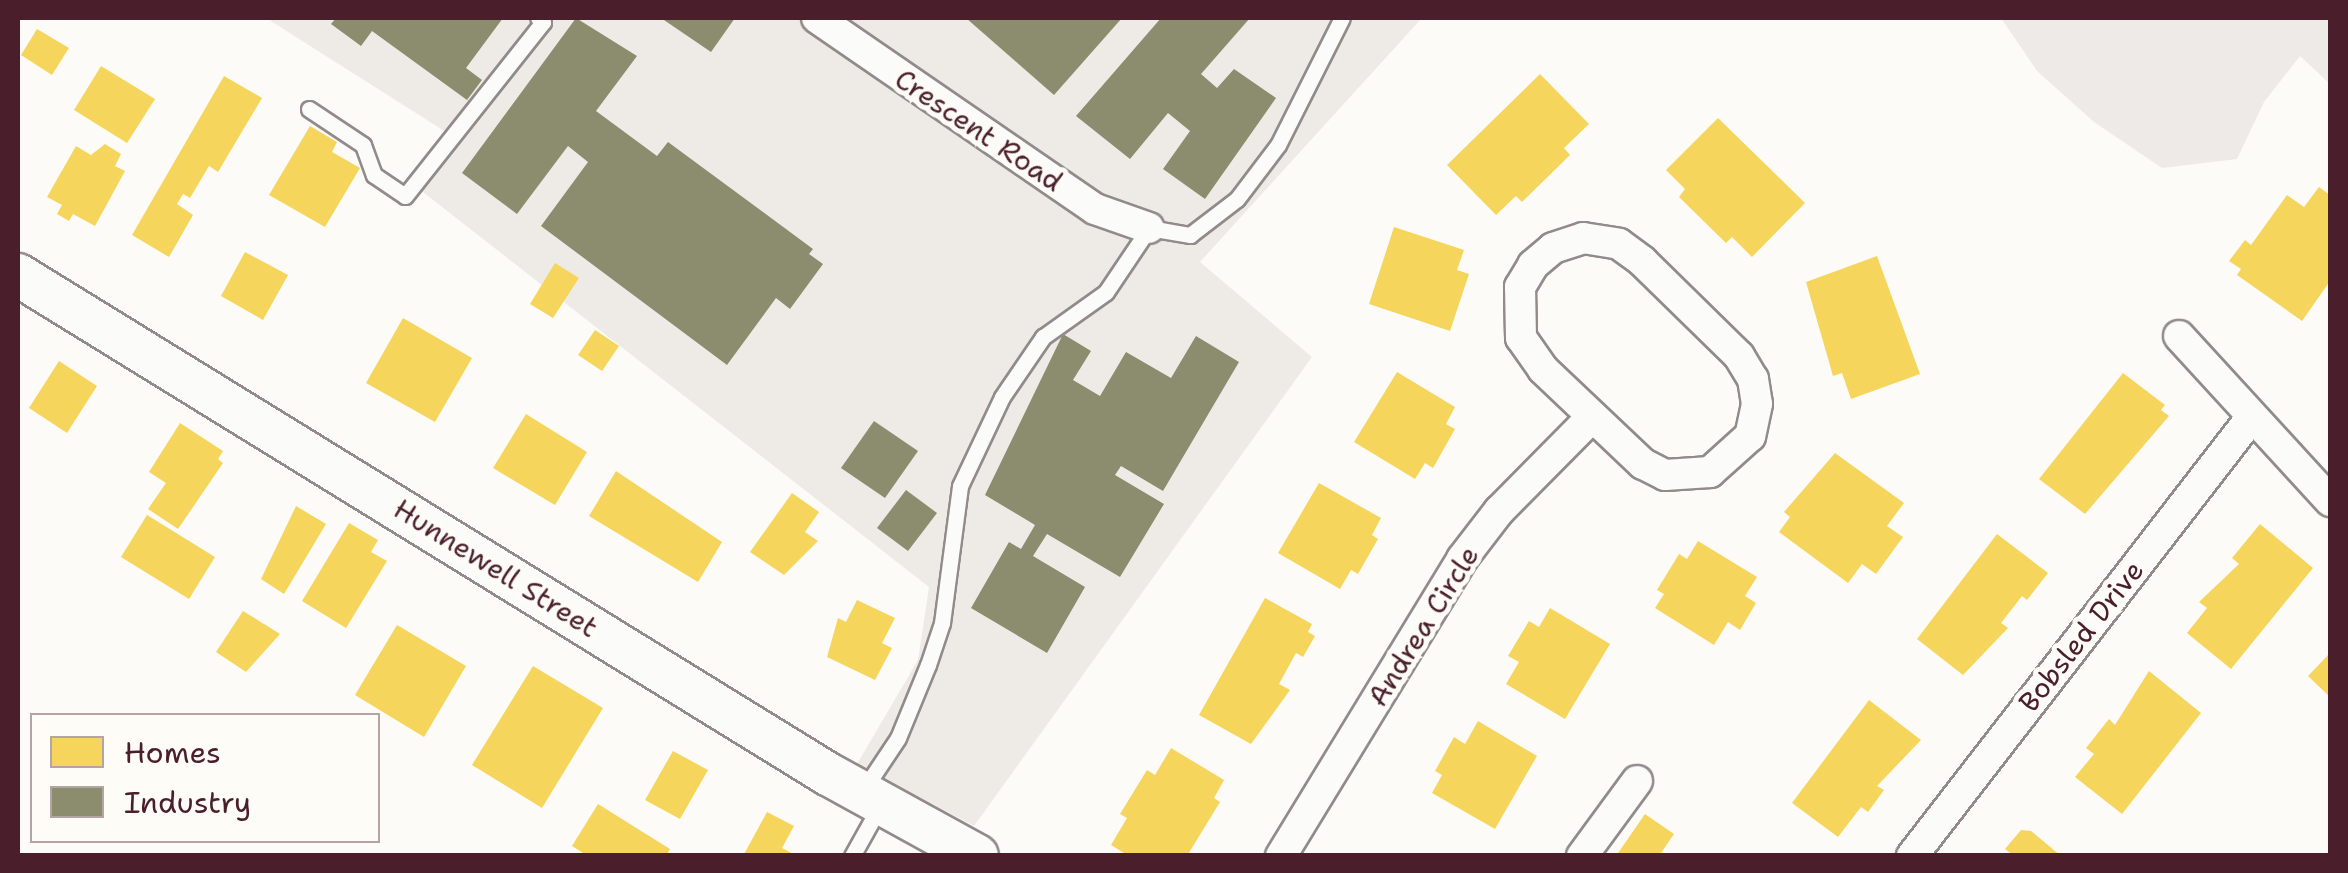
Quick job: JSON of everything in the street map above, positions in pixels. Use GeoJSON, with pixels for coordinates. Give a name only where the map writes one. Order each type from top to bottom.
{"type":"FeatureCollection","features":[{"type":"Feature","properties":{"kind":"main road","name":"Hunnewell Street"},"geometry":{"type":"LineString","coordinates":[[18,276],[872,798],[977,856]]}},
{"type":"Feature","properties":{"kind":"street","name":"Crescent Road"},"geometry":{"type":"LineString","coordinates":[[816,18],[1095,209],[1149,228]]}},
{"type":"Feature","properties":{"kind":"street"},"geometry":{"type":"LineString","coordinates":[[1584,238],[1619,244],[1642,260],[1740,356],[1757,404],[1750,436],[1736,455],[1688,476],[1643,464],[1592,417],[1531,356],[1516,314],[1532,266],[1552,248],[1584,238]]}},
{"type":"Feature","properties":{"kind":"street"},"geometry":{"type":"LineString","coordinates":[[2179,336],[2330,502]]}},
{"type":"Feature","properties":{"kind":"street","name":"Andrea Circle"},"geometry":{"type":"LineString","coordinates":[[1281,856],[1462,560],[1498,511],[1592,417]]}},
{"type":"Feature","properties":{"kind":"street","name":"Bobsled Drive"},"geometry":{"type":"LineString","coordinates":[[1912,856],[2251,418]]}},
{"type":"Feature","properties":{"kind":"street"},"geometry":{"type":"LineString","coordinates":[[1582,856],[1637,782]]}},
{"type":"Feature","properties":{"kind":"lane"},"geometry":{"type":"LineString","coordinates":[[309,109],[362,145],[374,174],[406,196],[544,22],[538,18]]}},
{"type":"Feature","properties":{"kind":"lane"},"geometry":{"type":"LineString","coordinates":[[852,856],[942,624],[960,486],[1002,397],[1043,338],[1106,292],[1149,228],[1190,234],[1237,199],[1278,145],[1342,18]]}},
{"type":"Feature","properties":{"kind":"shaded area"},"geometry":{"type":"Polygon","coordinates":[[[266,18],[1422,18],[1200,262],[1312,357],[974,826],[857,764],[918,660],[929,587],[419,189],[457,139],[266,18]]]}},
{"type":"Feature","properties":{"kind":"shaded area"},"geometry":{"type":"Polygon","coordinates":[[[2001,18],[2330,18],[2330,84],[2300,56],[2264,102],[2237,159],[2162,168],[2094,122],[2037,71],[2001,18]]]}},
{"type":"Feature","properties":{"kind":"building: Homes"},"geometry":{"type":"Polygon","coordinates":[[[37,29],[69,48],[52,75],[21,55],[37,29]]]}},
{"type":"Feature","properties":{"kind":"building: Homes"},"geometry":{"type":"Polygon","coordinates":[[[101,66],[155,99],[127,143],[74,110],[101,66]]]}},
{"type":"Feature","properties":{"kind":"building: Homes"},"geometry":{"type":"Polygon","coordinates":[[[1540,74],[1589,124],[1564,148],[1570,155],[1522,202],[1516,196],[1496,215],[1447,165],[1540,74]]]}},
{"type":"Feature","properties":{"kind":"building: Homes"},"geometry":{"type":"Polygon","coordinates":[[[224,76],[262,98],[218,172],[209,166],[190,198],[183,194],[177,204],[193,215],[169,257],[132,235],[224,76]]]}},
{"type":"Feature","properties":{"kind":"building: Homes"},"geometry":{"type":"Polygon","coordinates":[[[1718,118],[1805,203],[1752,257],[1732,237],[1726,243],[1679,197],[1685,189],[1666,170],[1718,118]]]}},
{"type":"Feature","properties":{"kind":"building: Homes"},"geometry":{"type":"Polygon","coordinates":[[[310,126],[337,142],[332,152],[360,168],[325,227],[269,195],[310,126]]]}},
{"type":"Feature","properties":{"kind":"building: Homes"},"geometry":{"type":"Polygon","coordinates":[[[105,144],[121,154],[115,166],[125,171],[95,226],[73,214],[69,221],[57,214],[62,205],[47,197],[76,146],[91,155],[105,144]]]}},
{"type":"Feature","properties":{"kind":"building: Homes"},"geometry":{"type":"Polygon","coordinates":[[[2319,187],[2330,195],[2330,281],[2302,321],[2237,275],[2241,269],[2229,261],[2245,240],[2251,245],[2287,195],[2304,207],[2319,187]]]}},
{"type":"Feature","properties":{"kind":"building: Homes"},"geometry":{"type":"Polygon","coordinates":[[[1394,227],[1464,250],[1457,270],[1469,274],[1450,331],[1369,304],[1394,227]]]}},
{"type":"Feature","properties":{"kind":"building: Homes"},"geometry":{"type":"Polygon","coordinates":[[[245,252],[288,275],[263,320],[221,296],[245,252]]]}},
{"type":"Feature","properties":{"kind":"building: Homes"},"geometry":{"type":"Polygon","coordinates":[[[1877,256],[1920,374],[1851,399],[1842,373],[1833,376],[1806,282],[1877,256]]]}},
{"type":"Feature","properties":{"kind":"building: Homes"},"geometry":{"type":"Polygon","coordinates":[[[555,263],[579,278],[553,318],[530,304],[555,263]]]}},
{"type":"Feature","properties":{"kind":"building: Homes"},"geometry":{"type":"Polygon","coordinates":[[[403,318],[472,358],[435,422],[366,383],[403,318]]]}},
{"type":"Feature","properties":{"kind":"building: Homes"},"geometry":{"type":"Polygon","coordinates":[[[595,330],[619,346],[602,371],[578,355],[595,330]]]}},
{"type":"Feature","properties":{"kind":"building: Homes"},"geometry":{"type":"Polygon","coordinates":[[[59,361],[97,386],[67,433],[29,408],[59,361]]]}},
{"type":"Feature","properties":{"kind":"building: Homes"},"geometry":{"type":"Polygon","coordinates":[[[1397,372],[1455,407],[1446,424],[1455,429],[1433,468],[1425,463],[1415,479],[1354,442],[1397,372]]]}},
{"type":"Feature","properties":{"kind":"building: Homes"},"geometry":{"type":"Polygon","coordinates":[[[2123,373],[2165,405],[2161,410],[2169,416],[2085,514],[2039,479],[2123,373]]]}},
{"type":"Feature","properties":{"kind":"building: Homes"},"geometry":{"type":"Polygon","coordinates":[[[526,414],[587,452],[555,505],[493,468],[526,414]]]}},
{"type":"Feature","properties":{"kind":"building: Homes"},"geometry":{"type":"Polygon","coordinates":[[[180,423],[223,451],[218,459],[223,463],[178,529],[148,509],[166,483],[149,472],[180,423]]]}},
{"type":"Feature","properties":{"kind":"building: Homes"},"geometry":{"type":"Polygon","coordinates":[[[1835,453],[1904,503],[1887,526],[1903,537],[1876,574],[1862,564],[1848,583],[1779,532],[1790,517],[1784,512],[1835,453]]]}},
{"type":"Feature","properties":{"kind":"building: Homes"},"geometry":{"type":"Polygon","coordinates":[[[616,471],[722,542],[698,582],[589,516],[616,471]]]}},
{"type":"Feature","properties":{"kind":"building: Homes"},"geometry":{"type":"Polygon","coordinates":[[[1319,483],[1381,518],[1372,535],[1378,539],[1358,574],[1351,570],[1340,589],[1278,553],[1319,483]]]}},
{"type":"Feature","properties":{"kind":"building: Homes"},"geometry":{"type":"Polygon","coordinates":[[[792,493],[819,512],[805,532],[818,541],[784,575],[750,552],[792,493]]]}},
{"type":"Feature","properties":{"kind":"building: Homes"},"geometry":{"type":"Polygon","coordinates":[[[296,506],[326,524],[284,594],[261,579],[296,506]]]}},
{"type":"Feature","properties":{"kind":"building: Homes"},"geometry":{"type":"Polygon","coordinates":[[[147,515],[215,557],[189,599],[121,557],[147,515]]]}},
{"type":"Feature","properties":{"kind":"building: Homes"},"geometry":{"type":"Polygon","coordinates":[[[349,523],[378,540],[371,552],[387,561],[346,628],[302,601],[349,523]]]}},
{"type":"Feature","properties":{"kind":"building: Homes"},"geometry":{"type":"Polygon","coordinates":[[[2260,524],[2313,568],[2231,669],[2187,633],[2207,608],[2199,602],[2239,564],[2232,558],[2260,524]]]}},
{"type":"Feature","properties":{"kind":"building: Homes"},"geometry":{"type":"Polygon","coordinates":[[[1997,534],[2048,573],[2027,600],[2022,596],[2001,623],[2008,628],[1963,675],[1917,639],[1997,534]]]}},
{"type":"Feature","properties":{"kind":"building: Homes"},"geometry":{"type":"Polygon","coordinates":[[[1698,541],[1757,577],[1745,596],[1756,603],[1740,630],[1728,622],[1714,645],[1655,608],[1664,594],[1657,590],[1679,554],[1687,559],[1698,541]]]}},
{"type":"Feature","properties":{"kind":"building: Homes"},"geometry":{"type":"Polygon","coordinates":[[[1265,598],[1312,624],[1308,632],[1315,636],[1303,657],[1296,653],[1279,684],[1290,690],[1251,744],[1199,715],[1265,598]]]}},
{"type":"Feature","properties":{"kind":"building: Homes"},"geometry":{"type":"Polygon","coordinates":[[[857,600],[895,618],[882,643],[892,648],[875,680],[827,657],[838,618],[846,622],[857,600]]]}},
{"type":"Feature","properties":{"kind":"building: Homes"},"geometry":{"type":"Polygon","coordinates":[[[1550,608],[1610,644],[1565,719],[1506,684],[1519,662],[1508,656],[1529,621],[1539,627],[1550,608]]]}},
{"type":"Feature","properties":{"kind":"building: Homes"},"geometry":{"type":"Polygon","coordinates":[[[243,611],[280,634],[246,672],[216,652],[243,611]]]}},
{"type":"Feature","properties":{"kind":"building: Homes"},"geometry":{"type":"Polygon","coordinates":[[[397,625],[466,666],[424,737],[355,695],[397,625]]]}},
{"type":"Feature","properties":{"kind":"building: Homes"},"geometry":{"type":"Polygon","coordinates":[[[2330,653],[2330,694],[2329,696],[2308,676],[2330,653]]]}},
{"type":"Feature","properties":{"kind":"building: Homes"},"geometry":{"type":"Polygon","coordinates":[[[533,666],[603,708],[542,808],[472,765],[533,666]]]}},
{"type":"Feature","properties":{"kind":"building: Homes"},"geometry":{"type":"Polygon","coordinates":[[[2149,671],[2201,713],[2122,814],[2075,777],[2094,754],[2086,748],[2109,719],[2115,725],[2149,671]]]}},
{"type":"Feature","properties":{"kind":"building: Homes"},"geometry":{"type":"Polygon","coordinates":[[[1869,700],[1921,740],[1877,786],[1884,790],[1868,812],[1861,807],[1838,837],[1792,803],[1869,700]]]}},
{"type":"Feature","properties":{"kind":"building: Homes"},"geometry":{"type":"Polygon","coordinates":[[[1478,721],[1537,756],[1495,829],[1432,793],[1442,775],[1435,771],[1454,737],[1465,744],[1478,721]]]}},
{"type":"Feature","properties":{"kind":"building: Homes"},"geometry":{"type":"Polygon","coordinates":[[[1171,748],[1224,780],[1214,798],[1220,802],[1187,856],[1129,856],[1111,845],[1127,818],[1120,814],[1147,770],[1155,775],[1171,748]]]}},
{"type":"Feature","properties":{"kind":"building: Homes"},"geometry":{"type":"Polygon","coordinates":[[[673,751],[708,770],[680,819],[645,800],[673,751]]]}},
{"type":"Feature","properties":{"kind":"building: Homes"},"geometry":{"type":"Polygon","coordinates":[[[598,804],[670,849],[666,856],[588,856],[572,846],[598,804]]]}},
{"type":"Feature","properties":{"kind":"building: Homes"},"geometry":{"type":"Polygon","coordinates":[[[767,812],[794,826],[782,848],[797,856],[743,856],[767,812]]]}},
{"type":"Feature","properties":{"kind":"building: Homes"},"geometry":{"type":"Polygon","coordinates":[[[1645,814],[1674,834],[1659,856],[1616,856],[1645,814]]]}},
{"type":"Feature","properties":{"kind":"building: Homes"},"geometry":{"type":"Polygon","coordinates":[[[2021,830],[2031,831],[2061,856],[2014,856],[2005,849],[2021,830]]]}},
{"type":"Feature","properties":{"kind":"building: Industry"},"geometry":{"type":"Polygon","coordinates":[[[336,18],[503,18],[466,68],[482,80],[467,100],[372,31],[361,46],[331,24],[336,18]]]}},
{"type":"Feature","properties":{"kind":"building: Industry"},"geometry":{"type":"Polygon","coordinates":[[[576,18],[637,56],[596,111],[657,156],[668,142],[813,249],[809,254],[823,264],[790,309],[776,298],[727,365],[541,226],[588,162],[568,146],[517,214],[462,173],[576,18]]]}},
{"type":"Feature","properties":{"kind":"building: Industry"},"geometry":{"type":"Polygon","coordinates":[[[661,18],[735,18],[711,52],[661,18]]]}},
{"type":"Feature","properties":{"kind":"building: Industry"},"geometry":{"type":"Polygon","coordinates":[[[966,18],[1122,18],[1054,95],[966,18]]]}},
{"type":"Feature","properties":{"kind":"building: Industry"},"geometry":{"type":"Polygon","coordinates":[[[1161,18],[1250,18],[1201,74],[1217,88],[1234,69],[1276,98],[1205,199],[1163,169],[1190,131],[1168,113],[1130,159],[1076,116],[1161,18]]]}},
{"type":"Feature","properties":{"kind":"building: Industry"},"geometry":{"type":"Polygon","coordinates":[[[1063,334],[1091,351],[1073,380],[1100,396],[1126,352],[1171,378],[1196,336],[1239,362],[1163,491],[1121,466],[1115,475],[1164,504],[1120,577],[1047,534],[1033,556],[1085,587],[1047,653],[971,608],[1009,542],[1021,549],[1035,525],[985,495],[1063,334]]]}},
{"type":"Feature","properties":{"kind":"building: Industry"},"geometry":{"type":"Polygon","coordinates":[[[874,421],[918,451],[885,498],[841,468],[874,421]]]}},
{"type":"Feature","properties":{"kind":"building: Industry"},"geometry":{"type":"Polygon","coordinates":[[[906,490],[937,513],[908,551],[877,528],[906,490]]]}}]}
